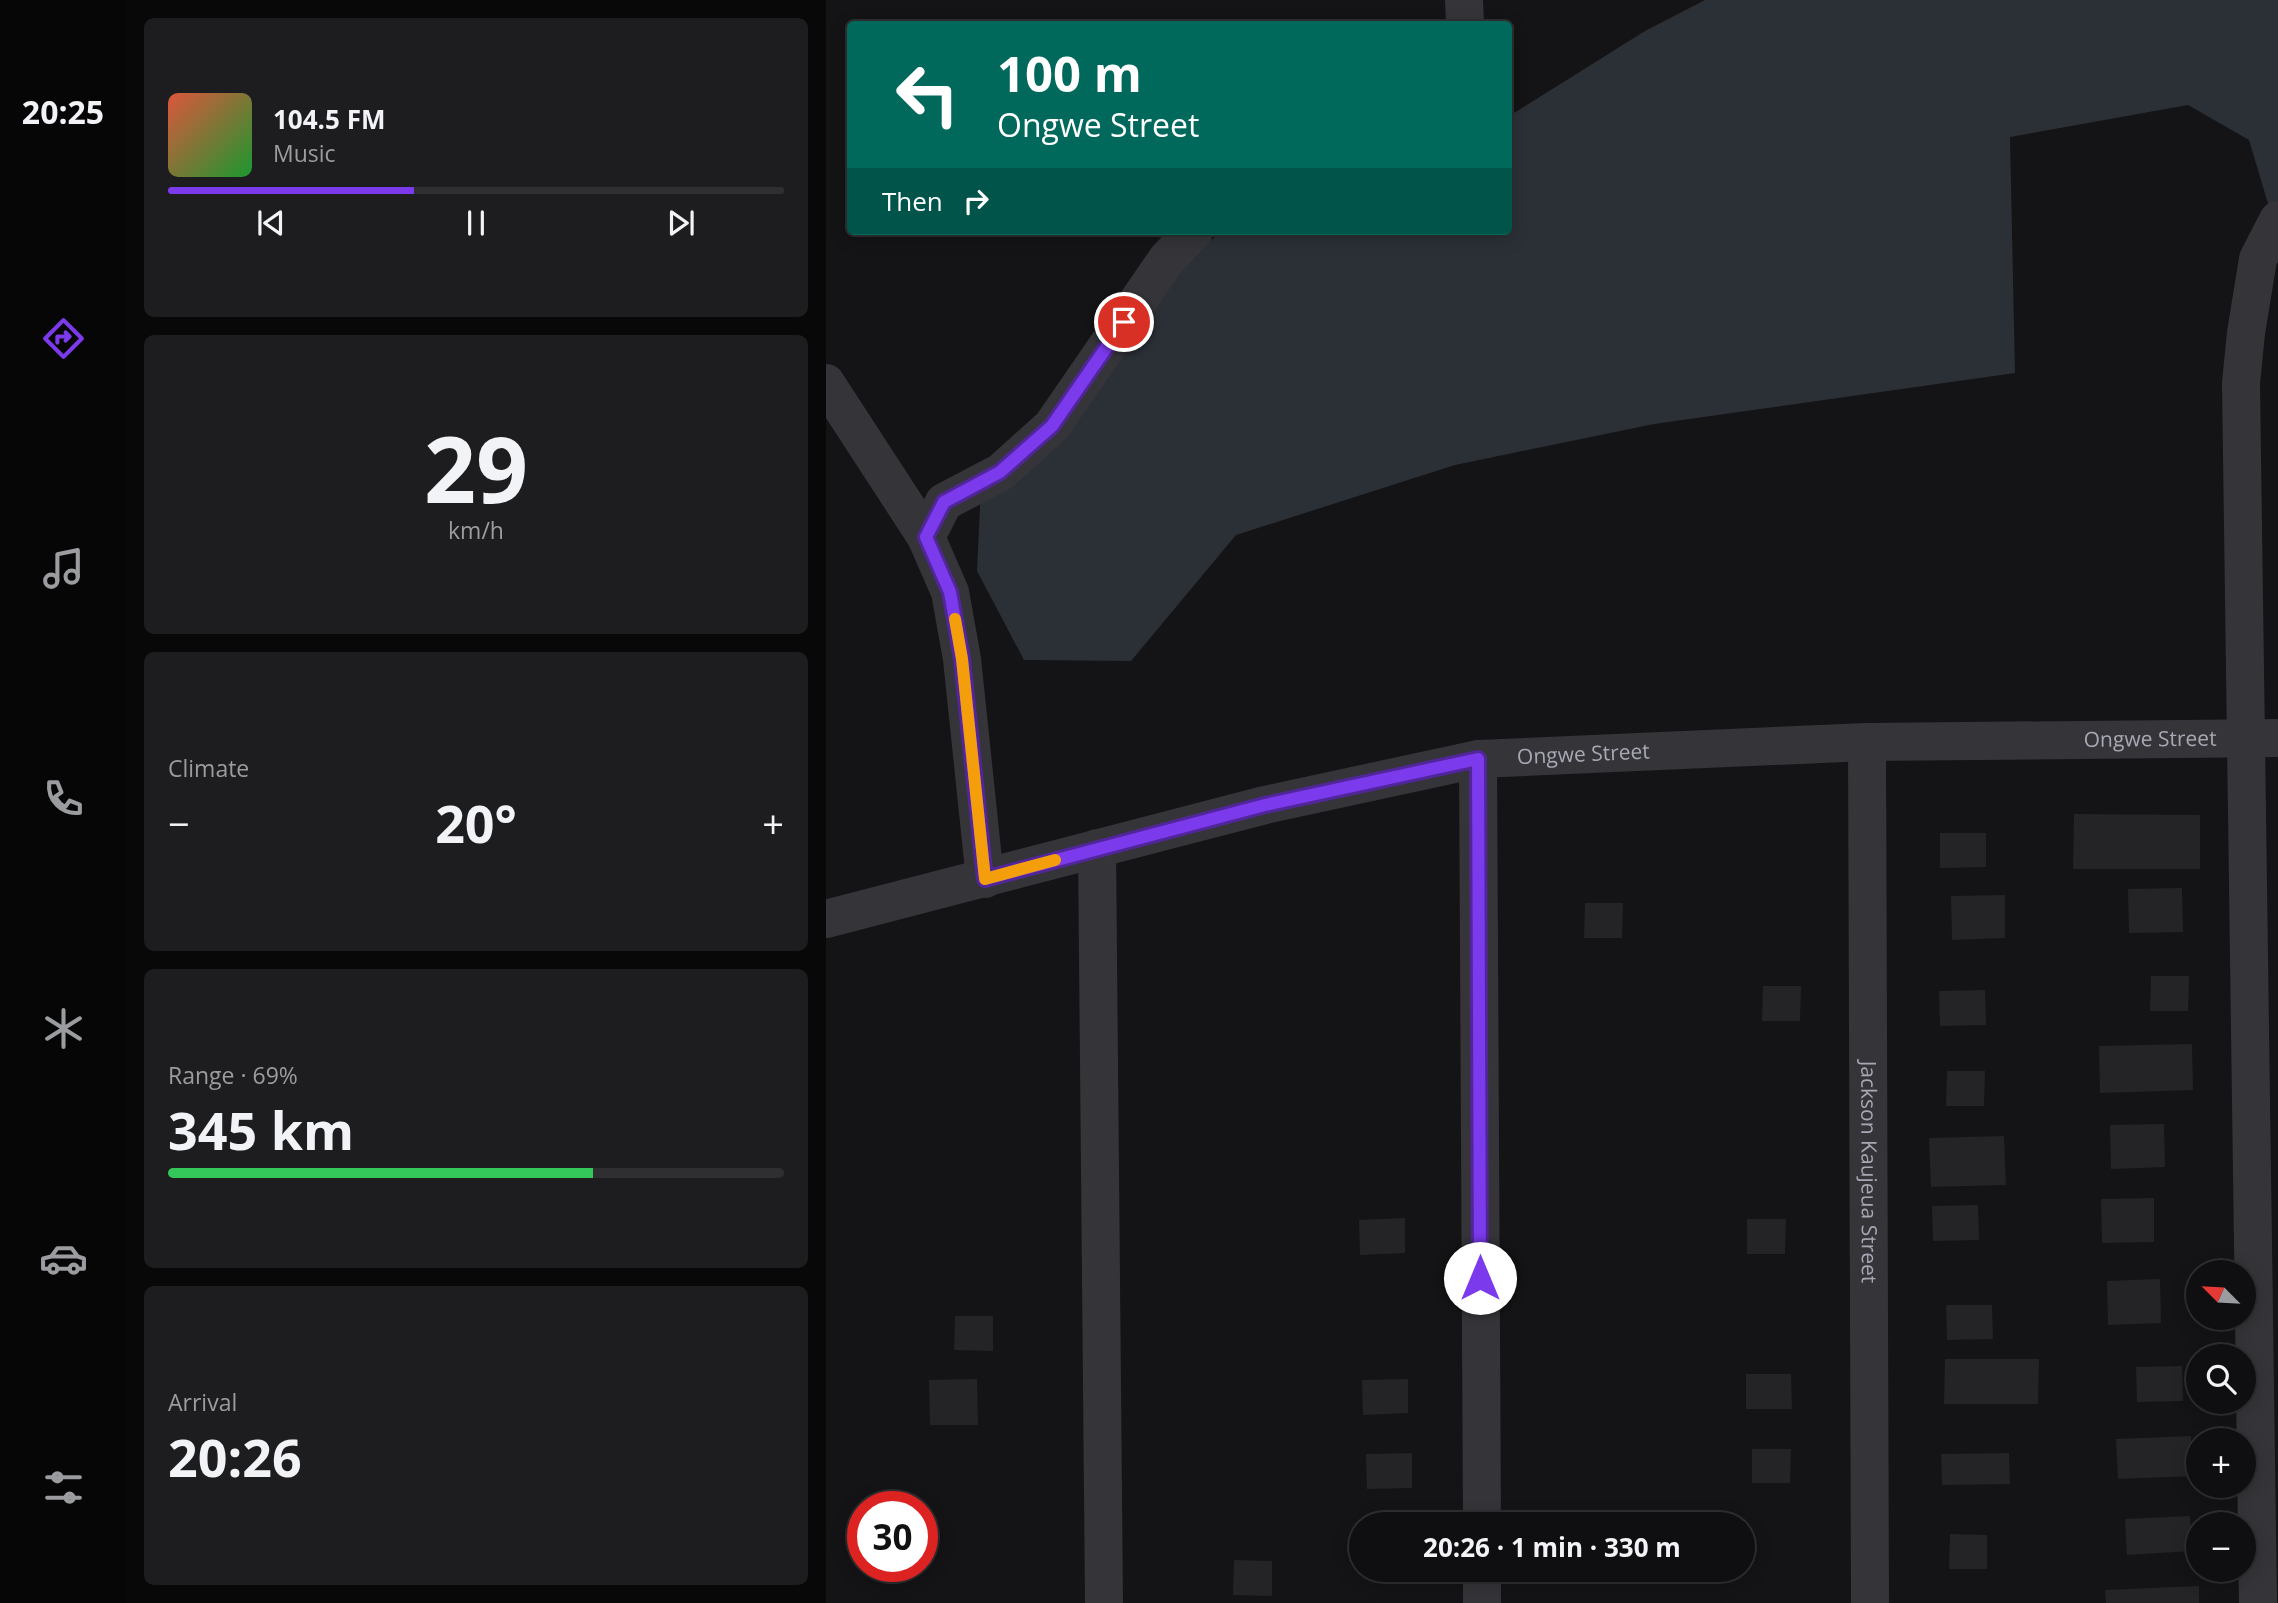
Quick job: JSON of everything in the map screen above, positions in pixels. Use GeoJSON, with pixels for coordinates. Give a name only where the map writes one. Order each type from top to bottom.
{"type":"FeatureCollection","features":[{"type":"Feature","properties":{"kind":"street"},"geometry":{"type":"LineString","coordinates":[[1464,0],[1465,21]]}},
{"type":"Feature","properties":{"kind":"street"},"geometry":{"type":"LineString","coordinates":[[2258,1603],[2262,738],[2241,383],[2258,259],[2278,220]]}},
{"type":"Feature","properties":{"kind":"street"},"geometry":{"type":"LineString","coordinates":[[926,537],[944,502],[1000,472],[1052,426],[1167,259],[1190,235]]}},
{"type":"Feature","properties":{"kind":"street"},"geometry":{"type":"LineString","coordinates":[[826,383],[926,537],[950,592],[962,659],[985,879]]}},
{"type":"Feature","properties":{"kind":"street","name":"Ongwe Street"},"geometry":{"type":"LineString","coordinates":[[826,919],[1265,805],[1478,759],[1867,742],[2262,738]]}},
{"type":"Feature","properties":{"kind":"street","name":"Jackson Kaujeua Street"},"geometry":{"type":"LineString","coordinates":[[1867,742],[1870,1603]]}},
{"type":"Feature","properties":{"kind":"street"},"geometry":{"type":"LineString","coordinates":[[1478,759],[1482,1512]]}},
{"type":"Feature","properties":{"kind":"street"},"geometry":{"type":"LineString","coordinates":[[1097,848],[1104,1603]]}},
{"type":"Feature","properties":{"kind":"street"},"geometry":{"type":"LineString","coordinates":[[1482,1582],[1482,1603]]}},
{"type":"Feature","properties":{"kind":"shaded area"},"geometry":{"type":"Polygon","coordinates":[[[1705,0],[2278,0],[2278,220],[2275,227],[2249,140],[2188,105],[2010,137],[2015,373],[1654,424],[1455,465],[1236,535],[1131,661],[1024,660],[977,571],[981,486],[1206,243],[1219,235],[1512,235],[1512,114],[1645,31],[1705,0]]]}},
{"type":"Feature","properties":{"kind":"building"},"geometry":{"type":"Polygon","coordinates":[[[2074,814],[2200,815],[2200,869],[2073,869],[2074,814]]]}},
{"type":"Feature","properties":{"kind":"building"},"geometry":{"type":"Polygon","coordinates":[[[1940,833],[1986,833],[1986,867],[1940,868],[1940,833]]]}},
{"type":"Feature","properties":{"kind":"building"},"geometry":{"type":"Polygon","coordinates":[[[2182,888],[2183,932],[2129,933],[2128,889],[2182,888]]]}},
{"type":"Feature","properties":{"kind":"building"},"geometry":{"type":"Polygon","coordinates":[[[2005,895],[2005,938],[1952,940],[1951,896],[2005,895]]]}},
{"type":"Feature","properties":{"kind":"building"},"geometry":{"type":"Polygon","coordinates":[[[1585,903],[1623,903],[1622,938],[1584,938],[1585,903]]]}},
{"type":"Feature","properties":{"kind":"building"},"geometry":{"type":"Polygon","coordinates":[[[2151,976],[2189,976],[2188,1011],[2150,1011],[2151,976]]]}},
{"type":"Feature","properties":{"kind":"building"},"geometry":{"type":"Polygon","coordinates":[[[1763,986],[1801,986],[1800,1021],[1762,1021],[1763,986]]]}},
{"type":"Feature","properties":{"kind":"building"},"geometry":{"type":"Polygon","coordinates":[[[1985,990],[1986,1025],[1940,1026],[1939,991],[1985,990]]]}},
{"type":"Feature","properties":{"kind":"building"},"geometry":{"type":"Polygon","coordinates":[[[2192,1044],[2193,1090],[2100,1093],[2099,1046],[2192,1044]]]}},
{"type":"Feature","properties":{"kind":"building"},"geometry":{"type":"Polygon","coordinates":[[[1947,1071],[1985,1071],[1984,1106],[1946,1106],[1947,1071]]]}},
{"type":"Feature","properties":{"kind":"building"},"geometry":{"type":"Polygon","coordinates":[[[2164,1124],[2165,1167],[2111,1169],[2110,1125],[2164,1124]]]}},
{"type":"Feature","properties":{"kind":"building"},"geometry":{"type":"Polygon","coordinates":[[[2004,1136],[2006,1185],[1931,1187],[1929,1138],[2004,1136]]]}},
{"type":"Feature","properties":{"kind":"building"},"geometry":{"type":"Polygon","coordinates":[[[2154,1198],[2154,1242],[2102,1243],[2101,1199],[2154,1198]]]}},
{"type":"Feature","properties":{"kind":"building"},"geometry":{"type":"Polygon","coordinates":[[[1978,1205],[1979,1240],[1933,1241],[1932,1206],[1978,1205]]]}},
{"type":"Feature","properties":{"kind":"building"},"geometry":{"type":"Polygon","coordinates":[[[1405,1218],[1405,1253],[1360,1255],[1359,1220],[1405,1218]]]}},
{"type":"Feature","properties":{"kind":"building"},"geometry":{"type":"Polygon","coordinates":[[[1747,1219],[1786,1219],[1785,1254],[1747,1254],[1747,1219]]]}},
{"type":"Feature","properties":{"kind":"building"},"geometry":{"type":"Polygon","coordinates":[[[2160,1279],[2161,1323],[2108,1325],[2107,1281],[2160,1279]]]}},
{"type":"Feature","properties":{"kind":"building"},"geometry":{"type":"Polygon","coordinates":[[[1946,1305],[1992,1305],[1993,1339],[1947,1340],[1946,1305]]]}},
{"type":"Feature","properties":{"kind":"building"},"geometry":{"type":"Polygon","coordinates":[[[955,1316],[993,1316],[993,1351],[954,1350],[955,1316]]]}},
{"type":"Feature","properties":{"kind":"building"},"geometry":{"type":"Polygon","coordinates":[[[1945,1359],[2039,1359],[2038,1404],[1944,1404],[1945,1359]]]}},
{"type":"Feature","properties":{"kind":"building"},"geometry":{"type":"Polygon","coordinates":[[[2182,1366],[2183,1401],[2137,1402],[2136,1367],[2182,1366]]]}},
{"type":"Feature","properties":{"kind":"building"},"geometry":{"type":"Polygon","coordinates":[[[1746,1374],[1791,1374],[1792,1409],[1746,1409],[1746,1374]]]}},
{"type":"Feature","properties":{"kind":"building"},"geometry":{"type":"Polygon","coordinates":[[[977,1379],[978,1425],[930,1425],[929,1380],[977,1379]]]}},
{"type":"Feature","properties":{"kind":"building"},"geometry":{"type":"Polygon","coordinates":[[[1408,1379],[1408,1413],[1363,1415],[1362,1380],[1408,1379]]]}},
{"type":"Feature","properties":{"kind":"building"},"geometry":{"type":"Polygon","coordinates":[[[2186,1436],[2186,1476],[2118,1479],[2116,1439],[2186,1436]]]}},
{"type":"Feature","properties":{"kind":"building"},"geometry":{"type":"Polygon","coordinates":[[[1752,1449],[1791,1449],[1790,1483],[1752,1483],[1752,1449]]]}},
{"type":"Feature","properties":{"kind":"building"},"geometry":{"type":"Polygon","coordinates":[[[1412,1453],[1412,1488],[1367,1489],[1366,1454],[1412,1453]]]}},
{"type":"Feature","properties":{"kind":"building"},"geometry":{"type":"Polygon","coordinates":[[[2009,1453],[2010,1484],[1942,1485],[1941,1454],[2009,1453]]]}},
{"type":"Feature","properties":{"kind":"building"},"geometry":{"type":"Polygon","coordinates":[[[2186,1516],[2186,1551],[2127,1555],[2125,1519],[2186,1516]]]}},
{"type":"Feature","properties":{"kind":"building"},"geometry":{"type":"Polygon","coordinates":[[[1950,1534],[1987,1535],[1987,1569],[1949,1569],[1950,1534]]]}},
{"type":"Feature","properties":{"kind":"building"},"geometry":{"type":"Polygon","coordinates":[[[1234,1560],[1272,1561],[1272,1596],[1233,1595],[1234,1560]]]}},
{"type":"Feature","properties":{"kind":"building"},"geometry":{"type":"Polygon","coordinates":[[[2199,1586],[2199,1603],[2106,1603],[2105,1590],[2199,1586]]]}},
{"type":"Feature","properties":{"kind":"slow traffic"},"geometry":{"type":"LineString","coordinates":[[955,619],[962,659],[985,879],[1055,860]]}},
{"type":"Feature","properties":{"kind":"route"},"geometry":{"type":"LineString","coordinates":[[1124,322],[1052,426],[1000,472],[944,502],[926,537],[950,592],[962,659],[985,879],[1265,805],[1478,759],[1480,1278]]}}]}
